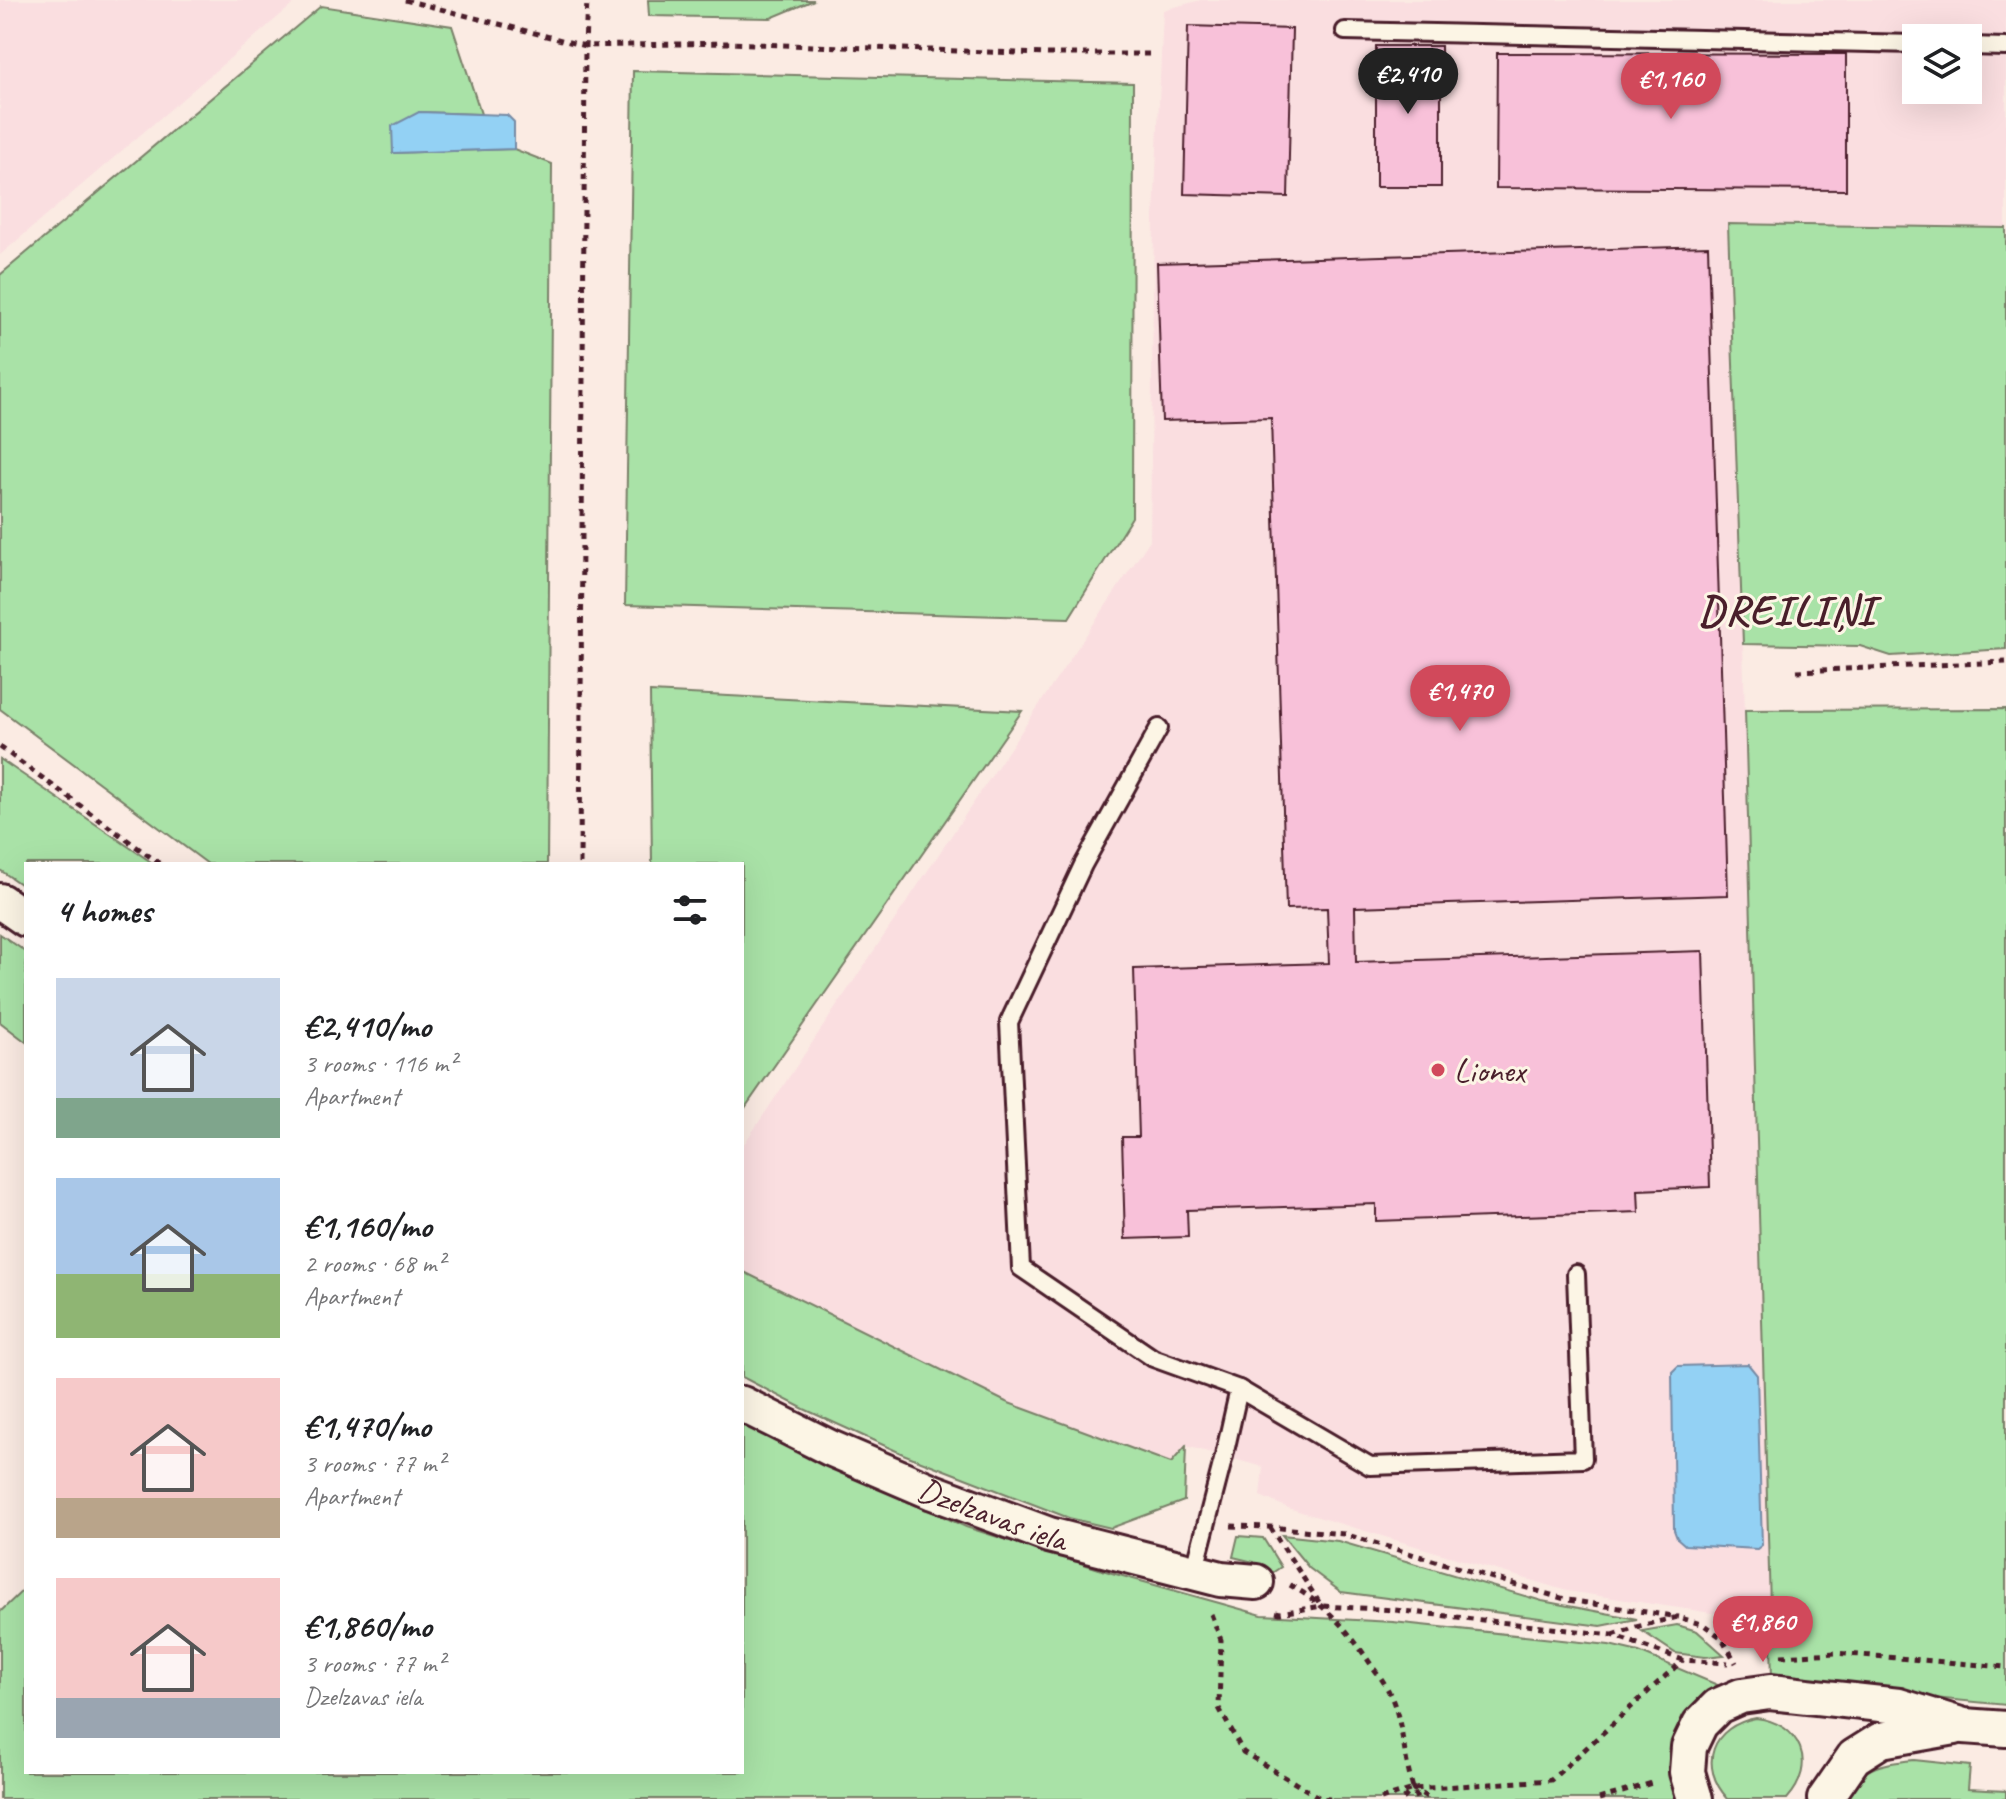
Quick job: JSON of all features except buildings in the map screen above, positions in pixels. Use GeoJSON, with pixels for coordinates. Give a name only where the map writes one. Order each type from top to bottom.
{"type":"FeatureCollection","features":[{"type":"Feature","properties":{"kind":"street"},"geometry":{"type":"LineString","coordinates":[[0,901],[24,918]]}},
{"type":"Feature","properties":{"kind":"street","name":"Dzelzavas iela"},"geometry":{"type":"LineString","coordinates":[[744,1405],[830,1448],[933,1492],[1049,1535],[1221,1579],[1256,1582]]}},
{"type":"Feature","properties":{"kind":"street"},"geometry":{"type":"LineString","coordinates":[[1691,1785],[1689,1747],[1700,1724],[1738,1679],[1770,1692],[1899,1706],[1964,1726],[2006,1729]]}},
{"type":"Feature","properties":{"kind":"street"},"geometry":{"type":"LineString","coordinates":[[1825,1799],[1854,1757],[1881,1740],[1964,1726]]}},
{"type":"Feature","properties":{"kind":"lane"},"geometry":{"type":"LineString","coordinates":[[1345,31],[1902,44]]}},
{"type":"Feature","properties":{"kind":"lane"},"geometry":{"type":"LineString","coordinates":[[1982,46],[2006,47]]}},
{"type":"Feature","properties":{"kind":"lane"},"geometry":{"type":"LineString","coordinates":[[1159,728],[1083,865],[1009,1022],[1021,1268],[1153,1358],[1239,1389],[1370,1466],[1583,1459],[1576,1274]]}},
{"type":"Feature","properties":{"kind":"lane"},"geometry":{"type":"LineString","coordinates":[[1194,1572],[1239,1389]]}},
{"type":"Feature","properties":{"kind":"path"},"geometry":{"type":"LineString","coordinates":[[405,0],[585,46],[726,43],[1047,54],[1150,54]]}},
{"type":"Feature","properties":{"kind":"path"},"geometry":{"type":"LineString","coordinates":[[580,862],[587,0]]}},
{"type":"Feature","properties":{"kind":"path"},"geometry":{"type":"LineString","coordinates":[[1797,671],[2006,662]]}},
{"type":"Feature","properties":{"kind":"path"},"geometry":{"type":"LineString","coordinates":[[0,747],[157,862]]}},
{"type":"Feature","properties":{"kind":"path"},"geometry":{"type":"LineString","coordinates":[[1204,1530],[1239,1525],[1344,1534],[1568,1600],[1678,1617],[1704,1625],[1722,1638],[1738,1679]]}},
{"type":"Feature","properties":{"kind":"path"},"geometry":{"type":"LineString","coordinates":[[1270,1527],[1322,1606],[1349,1632],[1389,1692],[1417,1799]]}},
{"type":"Feature","properties":{"kind":"path"},"geometry":{"type":"LineString","coordinates":[[1194,1572],[1221,1640],[1219,1708],[1243,1752],[1320,1798],[1330,1799]]}},
{"type":"Feature","properties":{"kind":"path"},"geometry":{"type":"LineString","coordinates":[[1322,1606],[1395,1610],[1612,1635],[1738,1679]]}},
{"type":"Feature","properties":{"kind":"path"},"geometry":{"type":"LineString","coordinates":[[1612,1635],[1678,1617]]}},
{"type":"Feature","properties":{"kind":"path"},"geometry":{"type":"LineString","coordinates":[[1775,1657],[1836,1653],[2006,1667]]}},
{"type":"Feature","properties":{"kind":"path"},"geometry":{"type":"LineString","coordinates":[[1381,1799],[1413,1789],[1551,1780],[1683,1660]]}},
{"type":"Feature","properties":{"kind":"path"},"geometry":{"type":"LineString","coordinates":[[1738,1679],[1749,1661]]}},
{"type":"Feature","properties":{"kind":"path"},"geometry":{"type":"LineString","coordinates":[[1599,1799],[1691,1785]]}},
{"type":"Feature","properties":{"kind":"path"},"geometry":{"type":"LineString","coordinates":[[1403,1799],[1413,1789]]}},
{"type":"Feature","properties":{"kind":"path"},"geometry":{"type":"LineString","coordinates":[[1413,1789],[1431,1799]]}},
{"type":"Feature","properties":{"kind":"shaded area"},"geometry":{"type":"Polygon","coordinates":[[[0,0],[298,0],[0,255],[0,0]]]}},
{"type":"Feature","properties":{"kind":"shaded area"},"geometry":{"type":"Polygon","coordinates":[[[1201,0],[2006,0],[2006,228],[1729,224],[1771,1622],[1567,1591],[1291,1509],[1260,1496],[1263,1467],[1186,1446],[1171,1463],[1006,1402],[744,1272],[744,1144],[1150,540],[1154,217],[1163,10],[1201,0]]]}},
{"type":"Feature","properties":{"kind":"green space"},"geometry":{"type":"Polygon","coordinates":[[[648,0],[814,0],[771,18],[649,16],[648,0]]]}},
{"type":"Feature","properties":{"kind":"green space"},"geometry":{"type":"Polygon","coordinates":[[[321,6],[452,26],[481,114],[419,112],[393,153],[514,149],[552,164],[547,862],[205,862],[0,709],[0,275],[321,6]]]}},
{"type":"Feature","properties":{"kind":"green space"},"geometry":{"type":"Polygon","coordinates":[[[633,71],[1133,83],[1132,517],[1069,618],[625,605],[633,71]]]}},
{"type":"Feature","properties":{"kind":"green space"},"geometry":{"type":"Polygon","coordinates":[[[1728,224],[2006,228],[2006,649],[1891,656],[1860,646],[1743,644],[1728,224]]]}},
{"type":"Feature","properties":{"kind":"green space"},"geometry":{"type":"Polygon","coordinates":[[[650,692],[1022,711],[744,1109],[744,862],[652,862],[650,692]]]}},
{"type":"Feature","properties":{"kind":"green space"},"geometry":{"type":"Polygon","coordinates":[[[2006,709],[2006,1705],[1772,1679],[1745,710],[2006,709]]]}},
{"type":"Feature","properties":{"kind":"green space"},"geometry":{"type":"Polygon","coordinates":[[[0,759],[151,862],[24,862],[24,887],[0,870],[0,759]]]}},
{"type":"Feature","properties":{"kind":"green space"},"geometry":{"type":"Polygon","coordinates":[[[0,934],[24,951],[24,1040],[0,1022],[0,934]]]}},
{"type":"Feature","properties":{"kind":"green space"},"geometry":{"type":"Polygon","coordinates":[[[744,1272],[1006,1402],[1171,1463],[1186,1446],[1184,1501],[1111,1528],[1069,1518],[903,1454],[744,1378],[744,1272]]]}},
{"type":"Feature","properties":{"kind":"green space"},"geometry":{"type":"Polygon","coordinates":[[[744,1425],[966,1527],[1112,1573],[1262,1615],[1393,1622],[1609,1645],[1639,1652],[1720,1686],[1690,1710],[1673,1738],[1671,1777],[1680,1799],[0,1799],[0,1612],[24,1589],[24,1774],[744,1774],[744,1425]]]}},
{"type":"Feature","properties":{"kind":"green space"},"geometry":{"type":"Polygon","coordinates":[[[1282,1535],[1338,1541],[1542,1601],[1637,1619],[1601,1626],[1341,1592],[1309,1568],[1282,1535]]]}},
{"type":"Feature","properties":{"kind":"green space"},"geometry":{"type":"Polygon","coordinates":[[[1238,1536],[1263,1538],[1281,1567],[1263,1579],[1250,1578],[1254,1562],[1233,1557],[1238,1536]]]}},
{"type":"Feature","properties":{"kind":"green space"},"geometry":{"type":"Polygon","coordinates":[[[1677,1625],[1697,1631],[1724,1655],[1705,1657],[1675,1653],[1642,1631],[1677,1625]]]}},
{"type":"Feature","properties":{"kind":"green space"},"geometry":{"type":"Polygon","coordinates":[[[1756,1718],[1784,1728],[1800,1748],[1802,1773],[1787,1799],[1728,1799],[1713,1773],[1714,1749],[1720,1738],[1741,1722],[1756,1718]]]}},
{"type":"Feature","properties":{"kind":"green space"},"geometry":{"type":"Polygon","coordinates":[[[1914,1760],[1970,1766],[1968,1789],[2006,1791],[2006,1799],[1840,1799],[1855,1780],[1871,1769],[1914,1760]]]}},
{"type":"Feature","properties":{"kind":"water"},"geometry":{"type":"Polygon","coordinates":[[[419,112],[507,115],[514,122],[514,149],[393,153],[392,126],[419,112]]]}},
{"type":"Feature","properties":{"kind":"water"},"geometry":{"type":"Polygon","coordinates":[[[1748,1364],[1757,1375],[1762,1545],[1757,1549],[1685,1545],[1674,1530],[1672,1372],[1678,1366],[1748,1364]]]}},
{"type":"Feature","properties":{"kind":"place","name":"Lionex"},"geometry":{"type":"Point","coordinates":[1438,1070]}},
{"type":"Feature","properties":{"kind":"district","name":"DREILIŅI"},"geometry":{"type":"Point","coordinates":[1787,609]}}]}
